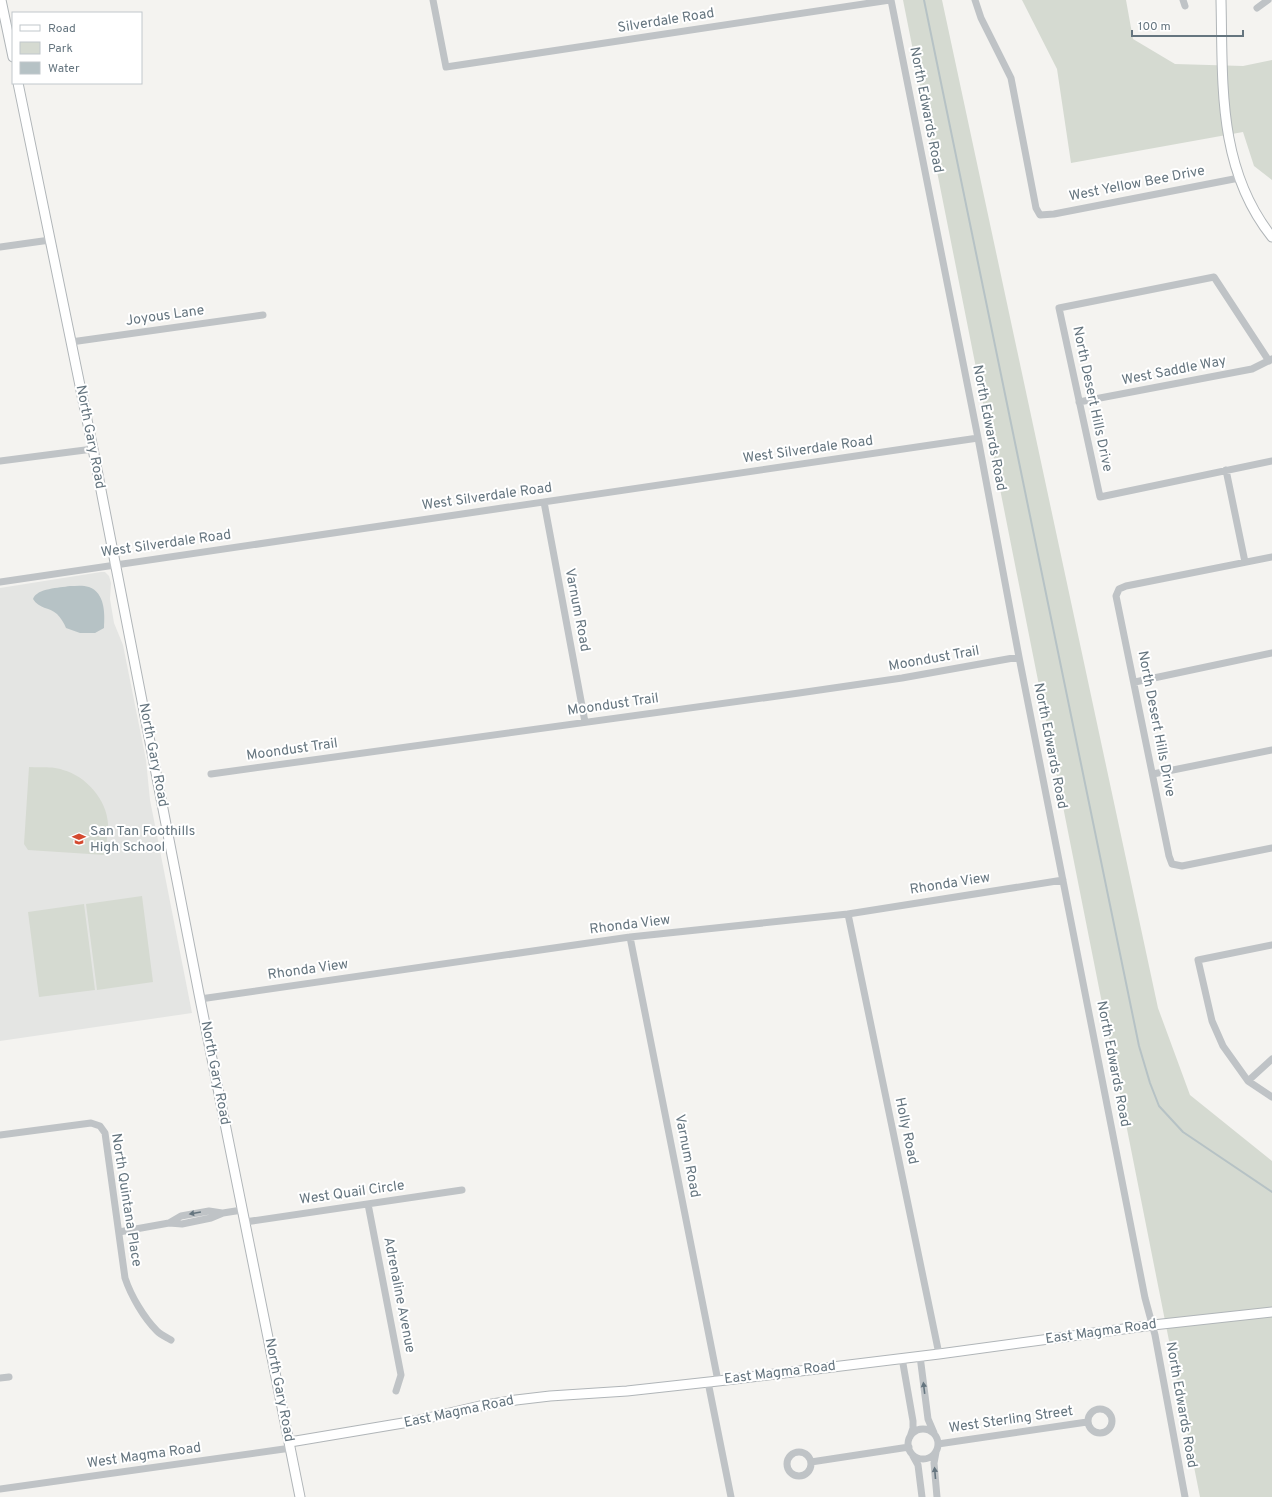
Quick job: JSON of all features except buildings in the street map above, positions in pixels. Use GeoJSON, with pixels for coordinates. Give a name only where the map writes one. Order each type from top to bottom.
{"type":"FeatureCollection","features":[{"type":"Feature","properties":{"kind":"street"},"geometry":{"type":"LineString","coordinates":[[1,0],[12,52]]}},
{"type":"Feature","properties":{"kind":"street","name":"Silverdale Road"},"geometry":{"type":"LineString","coordinates":[[434,0],[446,67],[890,0]]}},
{"type":"Feature","properties":{"kind":"street","name":"North Edwards Road"},"geometry":{"type":"LineString","coordinates":[[890,0],[978,438],[1019,657],[1144,1290],[1153,1325],[1185,1497]]}},
{"type":"Feature","properties":{"kind":"street","name":"West Yellow Bee Drive"},"geometry":{"type":"LineString","coordinates":[[975,0],[981,18],[1011,78],[1036,208],[1040,215],[1054,214],[1239,178]]}},
{"type":"Feature","properties":{"kind":"street"},"geometry":{"type":"LineString","coordinates":[[1221,0],[1226,128],[1239,178],[1249,202],[1272,237]]}},
{"type":"Feature","properties":{"kind":"street"},"geometry":{"type":"LineString","coordinates":[[1257,8],[1268,0]]}},
{"type":"Feature","properties":{"kind":"street","name":"North Gary Road"},"geometry":{"type":"LineString","coordinates":[[18,84],[93,449],[200,999],[300,1497]]}},
{"type":"Feature","properties":{"kind":"street"},"geometry":{"type":"LineString","coordinates":[[0,247],[50,240]]}},
{"type":"Feature","properties":{"kind":"street","name":"North Desert Hills Drive"},"geometry":{"type":"LineString","coordinates":[[1226,470],[1100,497],[1059,308],[1214,277],[1271,360]]}},
{"type":"Feature","properties":{"kind":"street","name":"Joyous Lane"},"geometry":{"type":"LineString","coordinates":[[71,342],[263,315]]}},
{"type":"Feature","properties":{"kind":"street","name":"West Saddle Way"},"geometry":{"type":"LineString","coordinates":[[1079,402],[1252,369],[1271,360]]}},
{"type":"Feature","properties":{"kind":"street","name":"West Silverdale Road"},"geometry":{"type":"LineString","coordinates":[[0,582],[978,438]]}},
{"type":"Feature","properties":{"kind":"street"},"geometry":{"type":"LineString","coordinates":[[0,461],[93,449]]}},
{"type":"Feature","properties":{"kind":"street"},"geometry":{"type":"LineString","coordinates":[[1272,461],[1226,470],[1245,562],[1272,557]]}},
{"type":"Feature","properties":{"kind":"street","name":"Varnum Road"},"geometry":{"type":"LineString","coordinates":[[544,502],[585,722]]}},
{"type":"Feature","properties":{"kind":"street","name":"North Desert Hills Drive"},"geometry":{"type":"LineString","coordinates":[[1245,562],[1119,589],[1116,596],[1135,682],[1169,856],[1172,864],[1182,866],[1272,848]]}},
{"type":"Feature","properties":{"kind":"street"},"geometry":{"type":"LineString","coordinates":[[1135,682],[1272,653]]}},
{"type":"Feature","properties":{"kind":"street","name":"Moondust Trail"},"geometry":{"type":"LineString","coordinates":[[211,774],[902,678],[1019,657]]}},
{"type":"Feature","properties":{"kind":"street"},"geometry":{"type":"LineString","coordinates":[[1153,774],[1272,750]]}},
{"type":"Feature","properties":{"kind":"street","name":"Rhonda View"},"geometry":{"type":"LineString","coordinates":[[200,999],[630,937],[848,914],[1063,880]]}},
{"type":"Feature","properties":{"kind":"street","name":"Holly Road"},"geometry":{"type":"LineString","coordinates":[[848,914],[939,1354]]}},
{"type":"Feature","properties":{"kind":"street","name":"Varnum Road"},"geometry":{"type":"LineString","coordinates":[[630,937],[718,1381]]}},
{"type":"Feature","properties":{"kind":"street"},"geometry":{"type":"LineString","coordinates":[[1272,945],[1198,960],[1212,1021],[1222,1046],[1248,1081],[1272,1097]]}},
{"type":"Feature","properties":{"kind":"street"},"geometry":{"type":"LineString","coordinates":[[1248,1081],[1272,1059]]}},
{"type":"Feature","properties":{"kind":"street","name":"North Quintana Place"},"geometry":{"type":"LineString","coordinates":[[0,1135],[91,1123],[100,1126],[104,1133],[129,1291],[134,1301],[158,1332],[171,1340]]}},
{"type":"Feature","properties":{"kind":"street","name":"West Quail Circle"},"geometry":{"type":"LineString","coordinates":[[245,1222],[462,1190]]}},
{"type":"Feature","properties":{"kind":"street","name":"Adrenaline Avenue"},"geometry":{"type":"LineString","coordinates":[[368,1204],[401,1375],[396,1390]]}},
{"type":"Feature","properties":{"kind":"street"},"geometry":{"type":"LineString","coordinates":[[119,1232],[169,1223],[182,1224],[211,1218],[223,1213],[242,1210]]}},
{"type":"Feature","properties":{"kind":"street","name":"East Magma Road"},"geometry":{"type":"LineString","coordinates":[[290,1445],[516,1400],[550,1396],[627,1391],[718,1381],[939,1354],[1153,1325],[1272,1312]]}},
{"type":"Feature","properties":{"kind":"street"},"geometry":{"type":"LineString","coordinates":[[920,1356],[928,1419],[935,1435],[937,1446],[934,1463],[937,1497]]}},
{"type":"Feature","properties":{"kind":"street"},"geometry":{"type":"LineString","coordinates":[[902,1358],[913,1421],[913,1428],[908,1448],[918,1465],[922,1497]]}},
{"type":"Feature","properties":{"kind":"street"},"geometry":{"type":"LineString","coordinates":[[0,1378],[9,1377]]}},
{"type":"Feature","properties":{"kind":"street"},"geometry":{"type":"LineString","coordinates":[[708,1382],[731,1497]]}},
{"type":"Feature","properties":{"kind":"street","name":"West Sterling Street"},"geometry":{"type":"LineString","coordinates":[[937,1446],[1088,1422]]}},
{"type":"Feature","properties":{"kind":"street"},"geometry":{"type":"LineString","coordinates":[[910,1438],[917,1431],[921,1430],[931,1432],[935,1435]]}},
{"type":"Feature","properties":{"kind":"street","name":"West Magma Road"},"geometry":{"type":"LineString","coordinates":[[0,1489],[290,1445]]}},
{"type":"Feature","properties":{"kind":"street"},"geometry":{"type":"LineString","coordinates":[[914,1456],[918,1458],[927,1458],[932,1456],[937,1446]]}},
{"type":"Feature","properties":{"kind":"street"},"geometry":{"type":"LineString","coordinates":[[811,1462],[908,1448]]}},
{"type":"Feature","properties":{"kind":"shaded area","name":"San Tan Foothills High School"},"geometry":{"type":"Polygon","coordinates":[[[105,572],[109,576],[111,583],[110,599],[114,623],[123,645],[146,760],[150,800],[192,1013],[0,1041],[0,588],[105,572]]]}},
{"type":"Feature","properties":{"kind":"green space"},"geometry":{"type":"Polygon","coordinates":[[[903,0],[942,0],[1158,1008],[1190,1095],[1272,1161],[1272,1497],[1200,1497],[903,0]]]}},
{"type":"Feature","properties":{"kind":"green space"},"geometry":{"type":"Polygon","coordinates":[[[1022,0],[1126,0],[1133,39],[1175,64],[1243,66],[1272,60],[1272,180],[1254,166],[1243,132],[1071,163],[1057,69],[1022,0]]]}},
{"type":"Feature","properties":{"kind":"green space"},"geometry":{"type":"Polygon","coordinates":[[[29,767],[63,770],[80,778],[94,790],[104,806],[107,815],[108,828],[105,855],[28,850],[24,844],[29,767]]]}},
{"type":"Feature","properties":{"kind":"green space"},"geometry":{"type":"Polygon","coordinates":[[[142,896],[153,982],[97,990],[86,904],[142,896]]]}},
{"type":"Feature","properties":{"kind":"green space"},"geometry":{"type":"Polygon","coordinates":[[[84,904],[95,990],[39,997],[28,912],[84,904]]]}},
{"type":"Feature","properties":{"kind":"water"},"geometry":{"type":"Polygon","coordinates":[[[70,586],[89,587],[98,594],[103,604],[104,628],[95,633],[80,633],[66,628],[57,614],[38,605],[33,599],[35,595],[44,591],[70,586]]]}},
{"type":"Feature","properties":{"kind":"waterway"},"geometry":{"type":"LineString","coordinates":[[924,0],[1139,1046],[1150,1083],[1159,1106],[1183,1132],[1272,1192]]}},
{"type":"Feature","properties":{"kind":"place","name":"San Tan Foothills High School"},"geometry":{"type":"Point","coordinates":[79,839]}}]}
